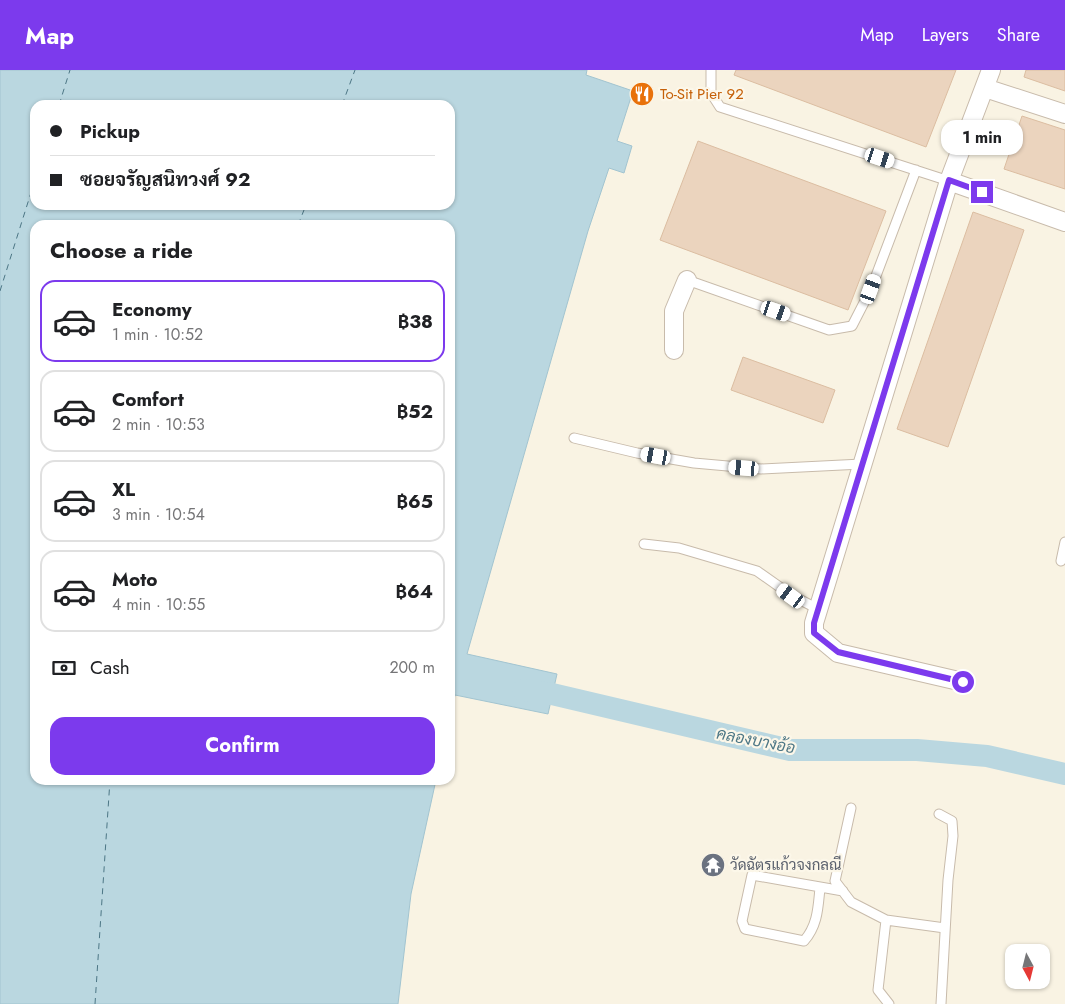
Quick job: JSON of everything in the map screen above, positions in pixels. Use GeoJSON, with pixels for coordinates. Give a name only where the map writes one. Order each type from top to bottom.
{"type":"FeatureCollection","features":[{"type":"Feature","properties":{"kind":"street"},"geometry":{"type":"LineString","coordinates":[[963,682],[838,652],[814,633],[814,623],[949,180],[992,70]]}},
{"type":"Feature","properties":{"kind":"street"},"geometry":{"type":"LineString","coordinates":[[985,88],[1065,114]]}},
{"type":"Feature","properties":{"kind":"street"},"geometry":{"type":"LineString","coordinates":[[949,180],[1065,222]]}},
{"type":"Feature","properties":{"kind":"street"},"geometry":{"type":"LineString","coordinates":[[674,350],[674,312],[687,280]]}},
{"type":"Feature","properties":{"kind":"lane"},"geometry":{"type":"LineString","coordinates":[[711,70],[711,93],[720,107],[949,180]]}},
{"type":"Feature","properties":{"kind":"lane"},"geometry":{"type":"LineString","coordinates":[[687,280],[829,330],[852,326],[871,289],[916,170]]}},
{"type":"Feature","properties":{"kind":"lane"},"geometry":{"type":"LineString","coordinates":[[574,438],[637,453],[694,463],[761,469],[862,464]]}},
{"type":"Feature","properties":{"kind":"lane"},"geometry":{"type":"LineString","coordinates":[[644,544],[679,548],[757,571],[791,596],[818,609]]}},
{"type":"Feature","properties":{"kind":"lane"},"geometry":{"type":"LineString","coordinates":[[1061,561],[1065,545]]}},
{"type":"Feature","properties":{"kind":"lane"},"geometry":{"type":"LineString","coordinates":[[851,808],[836,881],[851,902],[886,920],[945,928]]}},
{"type":"Feature","properties":{"kind":"lane"},"geometry":{"type":"LineString","coordinates":[[939,814],[952,821],[953,836],[948,880],[941,1004]]}},
{"type":"Feature","properties":{"kind":"lane"},"geometry":{"type":"LineString","coordinates":[[820,888],[818,916],[810,934],[804,941],[745,929],[742,921],[752,876],[843,891]]}},
{"type":"Feature","properties":{"kind":"lane"},"geometry":{"type":"LineString","coordinates":[[886,920],[878,990],[889,1004]]}},
{"type":"Feature","properties":{"kind":"water"},"geometry":{"type":"Polygon","coordinates":[[[0,70],[587,70],[586,75],[633,91],[617,141],[632,146],[624,173],[609,168],[588,231],[467,654],[557,674],[548,714],[455,695],[455,220],[30,220],[30,785],[435,785],[411,894],[398,1004],[0,1004],[0,70]]]}},
{"type":"Feature","properties":{"kind":"building"},"geometry":{"type":"Polygon","coordinates":[[[736,70],[956,70],[926,147],[734,75],[736,70]]]}},
{"type":"Feature","properties":{"kind":"building"},"geometry":{"type":"Polygon","coordinates":[[[1026,70],[1065,70],[1065,91],[1024,77],[1026,70]]]}},
{"type":"Feature","properties":{"kind":"building"},"geometry":{"type":"Polygon","coordinates":[[[1022,116],[1065,130],[1065,189],[1004,169],[1022,116]]]}},
{"type":"Feature","properties":{"kind":"building"},"geometry":{"type":"Polygon","coordinates":[[[698,141],[886,211],[848,310],[660,240],[698,141]]]}},
{"type":"Feature","properties":{"kind":"building"},"geometry":{"type":"Polygon","coordinates":[[[973,212],[1024,230],[948,447],[897,429],[973,212]]]}},
{"type":"Feature","properties":{"kind":"building"},"geometry":{"type":"Polygon","coordinates":[[[743,357],[835,390],[823,423],[731,390],[743,357]]]}},
{"type":"Feature","properties":{"kind":"waterway","name":"คลองบางอ้อ"},"geometry":{"type":"LineString","coordinates":[[523,690],[552,694],[790,750],[917,750],[987,756],[1065,774]]}},
{"type":"Feature","properties":{"kind":"ferry route"},"geometry":{"type":"LineString","coordinates":[[61,100],[70,70]]}},
{"type":"Feature","properties":{"kind":"ferry route"},"geometry":{"type":"LineString","coordinates":[[344,100],[355,70]]}},
{"type":"Feature","properties":{"kind":"ferry route"},"geometry":{"type":"LineString","coordinates":[[0,291],[30,196]]}},
{"type":"Feature","properties":{"kind":"ferry route"},"geometry":{"type":"LineString","coordinates":[[300,220],[304,210]]}},
{"type":"Feature","properties":{"kind":"ferry route"},"geometry":{"type":"LineString","coordinates":[[95,1004],[110,785]]}},
{"type":"Feature","properties":{"kind":"place","name":"To-Sit Pier 92"},"geometry":{"type":"Point","coordinates":[642,94]}},
{"type":"Feature","properties":{"kind":"place","name":"วัดฉัตรแก้วจงกลณี"},"geometry":{"type":"Point","coordinates":[713,865]}},
{"type":"Feature","properties":{"kind":"route"},"geometry":{"type":"LineString","coordinates":[[963,682],[838,652],[814,633],[814,623],[949,180],[982,192]]}}]}
